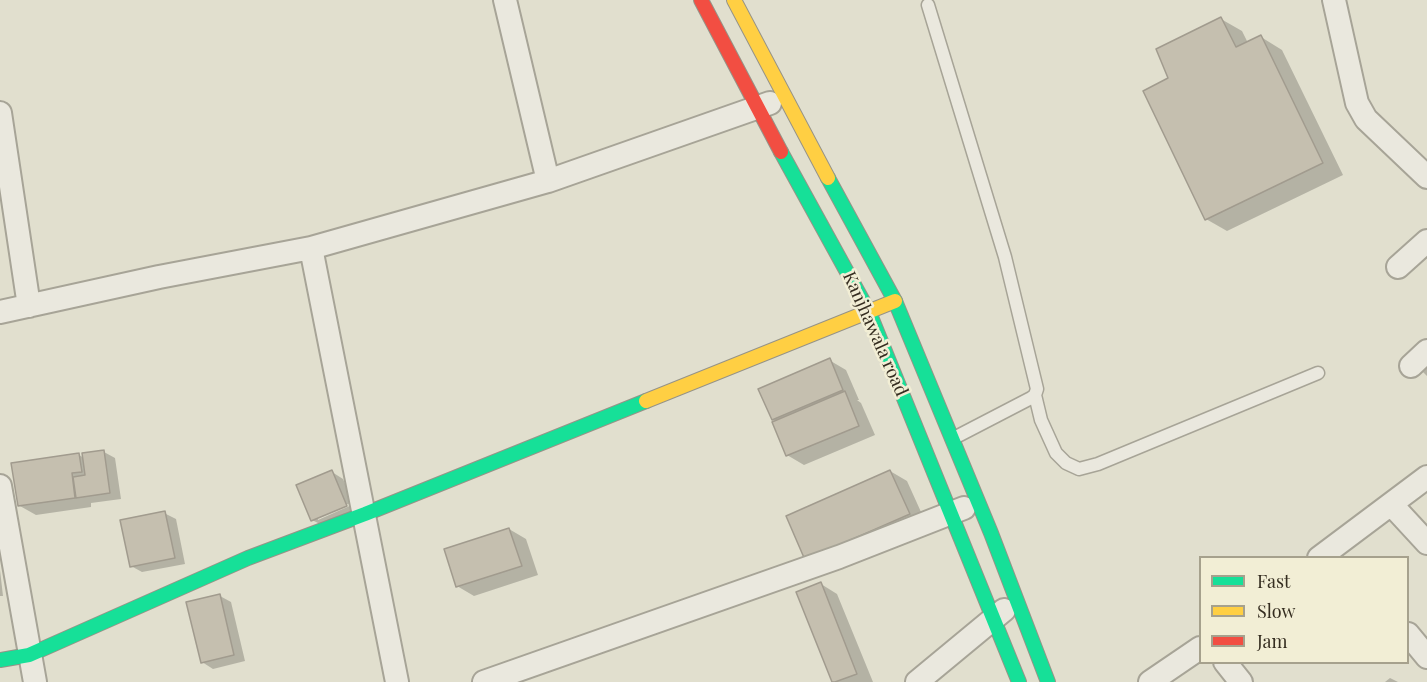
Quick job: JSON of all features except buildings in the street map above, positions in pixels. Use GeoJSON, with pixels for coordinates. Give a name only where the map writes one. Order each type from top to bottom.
{"type":"FeatureCollection","features":[{"type":"Feature","properties":{"kind":"main road","name":"Kanjhawala road"},"geometry":{"type":"LineString","coordinates":[[701,0],[757,108],[869,312],[1018,682]]}},
{"type":"Feature","properties":{"kind":"main road","name":"Kanjhawala road"},"geometry":{"type":"LineString","coordinates":[[734,0],[784,98],[896,301],[1018,601],[1048,682]]}},
{"type":"Feature","properties":{"kind":"main road"},"geometry":{"type":"LineString","coordinates":[[0,660],[29,655],[248,558],[365,514],[896,301]]}},
{"type":"Feature","properties":{"kind":"street"},"geometry":{"type":"LineString","coordinates":[[505,0],[548,181]]}},
{"type":"Feature","properties":{"kind":"street"},"geometry":{"type":"LineString","coordinates":[[1334,0],[1357,103],[1366,119],[1427,177]]}},
{"type":"Feature","properties":{"kind":"street"},"geometry":{"type":"LineString","coordinates":[[0,312],[311,248],[548,181],[784,98]]}},
{"type":"Feature","properties":{"kind":"street"},"geometry":{"type":"LineString","coordinates":[[0,113],[29,306]]}},
{"type":"Feature","properties":{"kind":"street"},"geometry":{"type":"LineString","coordinates":[[1398,267],[1427,241]]}},
{"type":"Feature","properties":{"kind":"street"},"geometry":{"type":"LineString","coordinates":[[311,248],[397,682]]}},
{"type":"Feature","properties":{"kind":"street"},"geometry":{"type":"LineString","coordinates":[[1327,555],[1427,477]]}},
{"type":"Feature","properties":{"kind":"street"},"geometry":{"type":"LineString","coordinates":[[0,486],[35,682]]}},
{"type":"Feature","properties":{"kind":"street"},"geometry":{"type":"LineString","coordinates":[[484,682],[840,557],[977,503]]}},
{"type":"Feature","properties":{"kind":"street"},"geometry":{"type":"LineString","coordinates":[[1391,504],[1427,543]]}},
{"type":"Feature","properties":{"kind":"street"},"geometry":{"type":"LineString","coordinates":[[917,682],[993,618],[1018,601]]}},
{"type":"Feature","properties":{"kind":"street"},"geometry":{"type":"LineString","coordinates":[[1409,636],[1427,657]]}},
{"type":"Feature","properties":{"kind":"street"},"geometry":{"type":"LineString","coordinates":[[1150,682],[1199,649]]}},
{"type":"Feature","properties":{"kind":"street"},"geometry":{"type":"LineString","coordinates":[[1226,664],[1240,682]]}},
{"type":"Feature","properties":{"kind":"lane"},"geometry":{"type":"LineString","coordinates":[[928,6],[1005,257],[1037,389],[1035,395],[1041,420],[1056,453],[1066,463],[1079,469],[1098,464],[1318,373]]}},
{"type":"Feature","properties":{"kind":"lane"},"geometry":{"type":"LineString","coordinates":[[951,440],[1035,395]]}},
{"type":"Feature","properties":{"kind":"traffic: fast"},"geometry":{"type":"LineString","coordinates":[[781,152],[869,312],[1019,682]]}},
{"type":"Feature","properties":{"kind":"traffic: fast"},"geometry":{"type":"LineString","coordinates":[[828,178],[895,301],[991,533],[1048,682]]}},
{"type":"Feature","properties":{"kind":"traffic: fast"},"geometry":{"type":"LineString","coordinates":[[0,660],[29,655],[248,558],[365,514],[646,401]]}},
{"type":"Feature","properties":{"kind":"traffic: slow"},"geometry":{"type":"LineString","coordinates":[[734,0],[828,178]]}},
{"type":"Feature","properties":{"kind":"traffic: slow"},"geometry":{"type":"LineString","coordinates":[[646,401],[895,301]]}},
{"type":"Feature","properties":{"kind":"traffic: jam"},"geometry":{"type":"LineString","coordinates":[[701,0],[781,152]]}}]}
